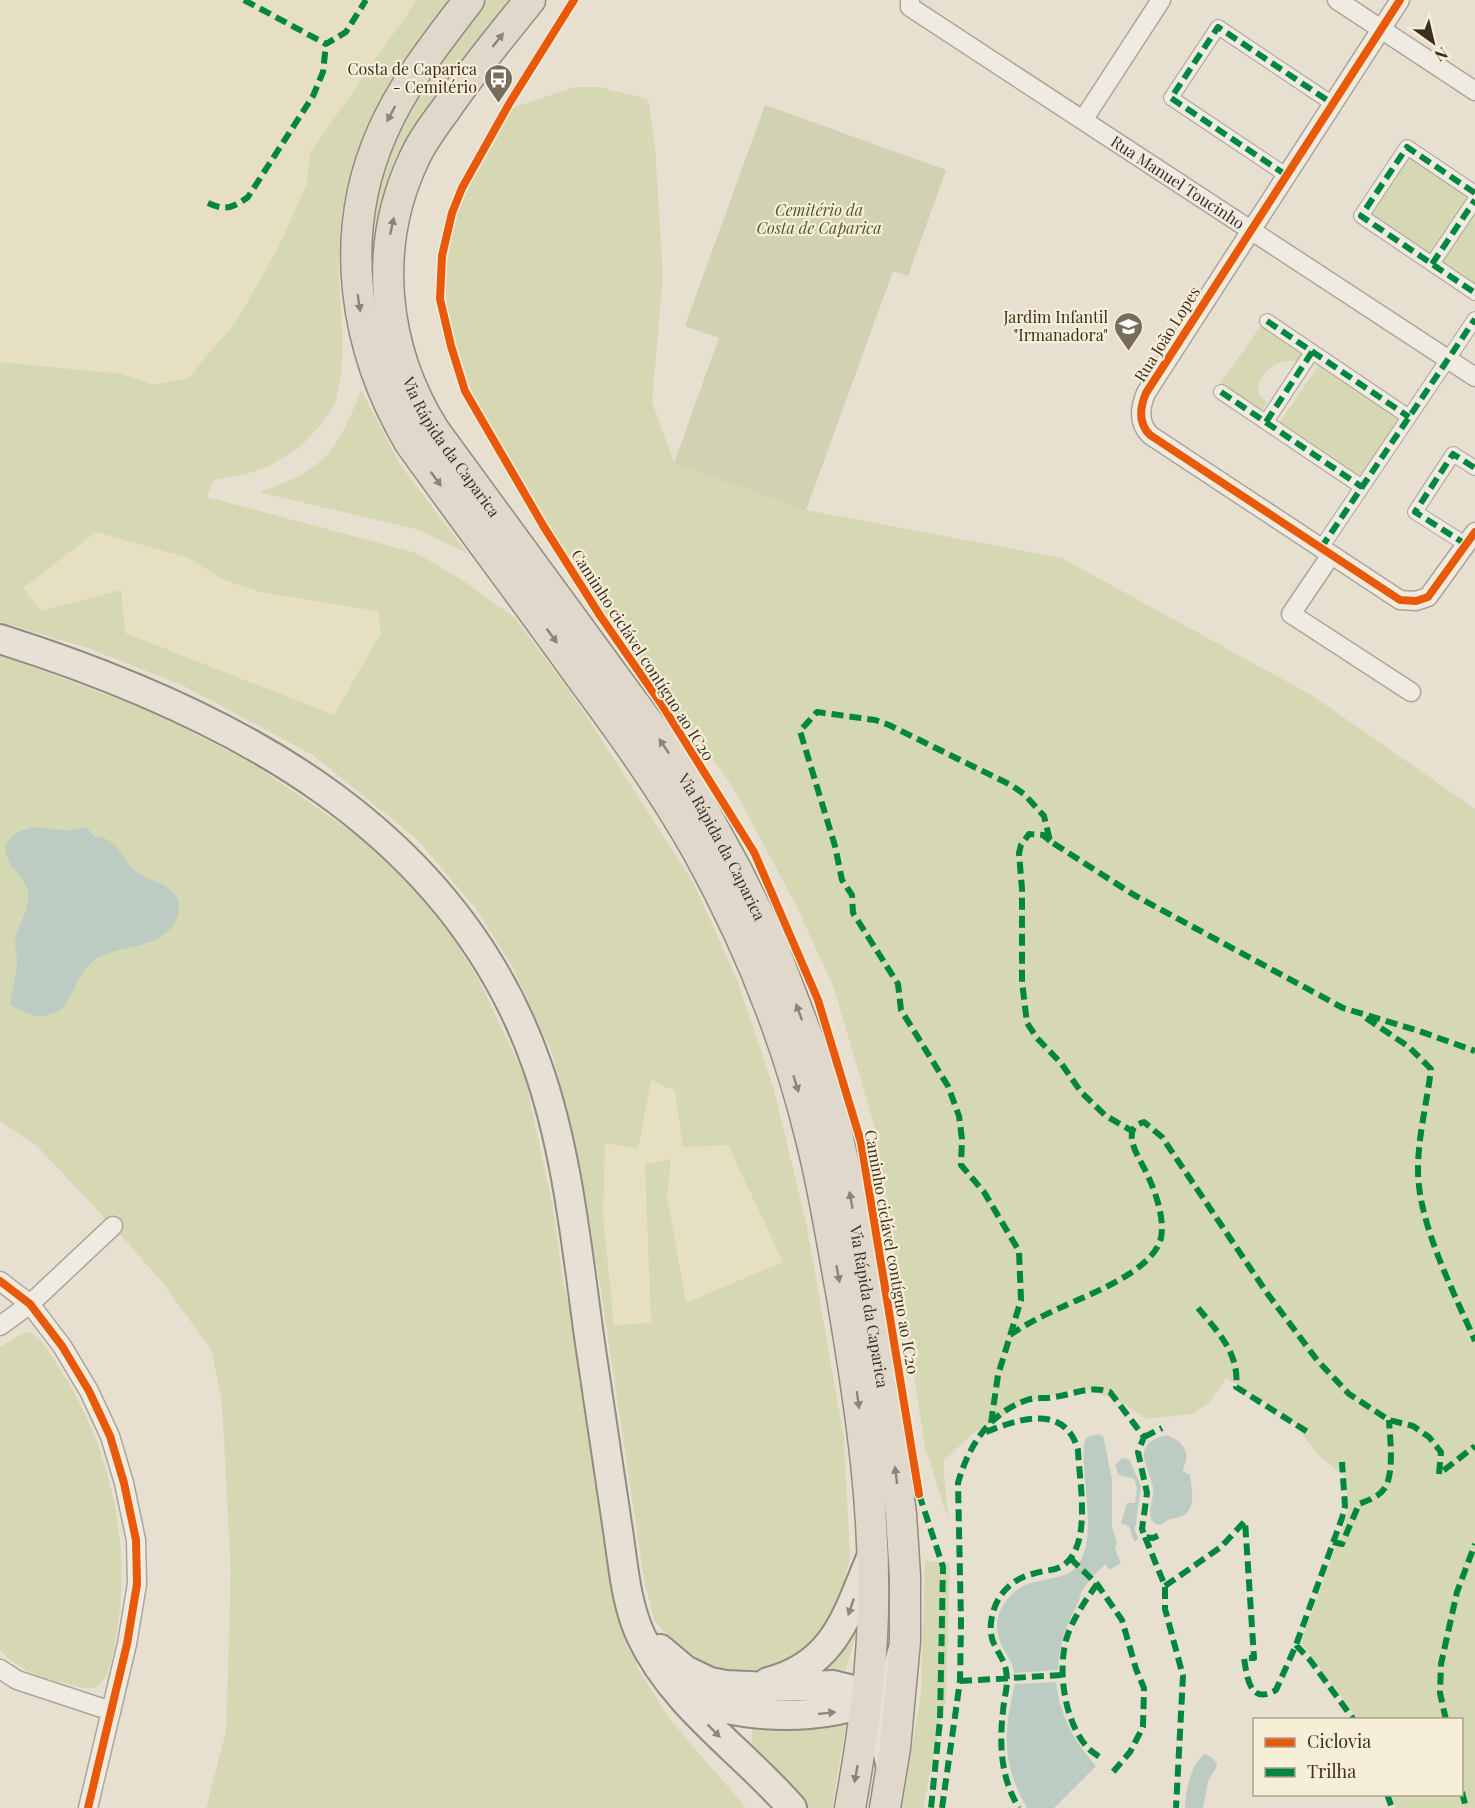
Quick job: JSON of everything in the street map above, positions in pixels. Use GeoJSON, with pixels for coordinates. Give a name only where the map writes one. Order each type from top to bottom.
{"type":"FeatureCollection","features":[{"type":"Feature","properties":{"kind":"highway","name":"Via Rápida da Caparica"},"geometry":{"type":"LineString","coordinates":[[468,0],[399,99],[382,132],[369,168],[361,200],[356,277],[368,349],[389,407],[410,443],[612,719],[670,805],[718,892],[763,990],[782,1041],[801,1101],[826,1208],[864,1440],[873,1553],[872,1636],[854,1692],[850,1808]]}},
{"type":"Feature","properties":{"kind":"highway","name":"Via Rápida da Caparica"},"geometry":{"type":"LineString","coordinates":[[530,0],[453,98],[414,160],[397,208],[390,240],[388,292],[395,342],[411,388],[434,430],[655,732],[692,789],[748,891],[792,992],[826,1091],[850,1193],[888,1417],[904,1555],[905,1622],[902,1685],[892,1771],[885,1808]]}},
{"type":"Feature","properties":{"kind":"main road"},"geometry":{"type":"LineString","coordinates":[[0,639],[102,674],[156,696],[213,724],[300,774],[392,843],[440,895],[468,932],[496,976],[524,1032],[538,1066],[557,1131],[627,1586],[635,1622],[650,1653],[692,1709],[792,1808]]}},
{"type":"Feature","properties":{"kind":"main road"},"geometry":{"type":"LineString","coordinates":[[650,1653],[668,1674],[690,1692],[714,1704],[744,1699],[800,1668],[832,1642],[847,1618],[873,1553]]}},
{"type":"Feature","properties":{"kind":"main road"},"geometry":{"type":"LineString","coordinates":[[627,1586],[640,1621],[666,1655],[695,1677],[744,1699],[822,1714],[838,1712],[854,1692],[885,1688],[896,1670],[903,1646],[905,1622]]}},
{"type":"Feature","properties":{"kind":"main road"},"geometry":{"type":"LineString","coordinates":[[854,1692],[880,1719],[892,1771]]}},
{"type":"Feature","properties":{"kind":"main road"},"geometry":{"type":"LineString","coordinates":[[744,1699],[743,1743],[745,1752],[757,1773]]}},
{"type":"Feature","properties":{"kind":"street"},"geometry":{"type":"LineString","coordinates":[[1083,120],[1161,0]]}},
{"type":"Feature","properties":{"kind":"street"},"geometry":{"type":"LineString","coordinates":[[1337,0],[1475,91]]}},
{"type":"Feature","properties":{"kind":"street","name":"Rua João Lopes"},"geometry":{"type":"LineString","coordinates":[[1400,0],[1146,393],[1142,404],[1142,421],[1150,435],[1400,600],[1416,601],[1428,597],[1437,588],[1471,538]]}},
{"type":"Feature","properties":{"kind":"street","name":"Rua Manuel Toucinho"},"geometry":{"type":"LineString","coordinates":[[910,3],[1083,120],[1475,377]]}},
{"type":"Feature","properties":{"kind":"street"},"geometry":{"type":"LineString","coordinates":[[1286,175],[1171,98],[1218,27],[1333,104]]}},
{"type":"Feature","properties":{"kind":"street"},"geometry":{"type":"LineString","coordinates":[[1475,193],[1407,147],[1361,216],[1475,292]]}},
{"type":"Feature","properties":{"kind":"street"},"geometry":{"type":"LineString","coordinates":[[1432,264],[1475,200]]}},
{"type":"Feature","properties":{"kind":"street"},"geometry":{"type":"LineString","coordinates":[[1411,692],[1291,614],[1362,487],[1475,319]]}},
{"type":"Feature","properties":{"kind":"street"},"geometry":{"type":"LineString","coordinates":[[1267,321],[1409,417]]}},
{"type":"Feature","properties":{"kind":"street"},"geometry":{"type":"LineString","coordinates":[[1266,422],[1312,352]]}},
{"type":"Feature","properties":{"kind":"street"},"geometry":{"type":"LineString","coordinates":[[1221,392],[1362,487]]}},
{"type":"Feature","properties":{"kind":"street"},"geometry":{"type":"LineString","coordinates":[[1471,538],[1415,512],[1453,454],[1475,468]]}},
{"type":"Feature","properties":{"kind":"street"},"geometry":{"type":"LineString","coordinates":[[0,1326],[30,1304],[113,1226]]}},
{"type":"Feature","properties":{"kind":"street"},"geometry":{"type":"LineString","coordinates":[[0,1281],[30,1304],[62,1346],[89,1391],[110,1437],[124,1483],[136,1540],[137,1584],[127,1644],[88,1808]]}},
{"type":"Feature","properties":{"kind":"street"},"geometry":{"type":"LineString","coordinates":[[0,1669],[17,1680],[111,1711]]}},
{"type":"Feature","properties":{"kind":"shaded area"},"geometry":{"type":"Polygon","coordinates":[[[0,0],[417,0],[310,153],[306,186],[276,252],[236,322],[188,378],[154,385],[122,374],[0,362],[0,0]]]}},
{"type":"Feature","properties":{"kind":"shaded area"},"geometry":{"type":"Polygon","coordinates":[[[96,532],[189,558],[220,578],[260,592],[379,611],[381,633],[334,715],[125,633],[121,590],[41,611],[23,588],[96,532]]]}},
{"type":"Feature","properties":{"kind":"shaded area"},"geometry":{"type":"Polygon","coordinates":[[[34,827],[70,831],[86,827],[95,837],[103,838],[114,845],[138,873],[162,884],[174,893],[179,907],[172,927],[162,936],[113,952],[90,964],[84,970],[63,1007],[43,1016],[28,1014],[10,1004],[17,964],[15,941],[27,904],[28,892],[8,859],[6,847],[13,836],[34,827]]]}},
{"type":"Feature","properties":{"kind":"shaded area"},"geometry":{"type":"Polygon","coordinates":[[[651,1080],[675,1090],[683,1147],[728,1145],[783,1262],[686,1304],[667,1196],[670,1160],[645,1164],[651,1323],[614,1325],[603,1215],[605,1143],[638,1149],[651,1080]]]}},
{"type":"Feature","properties":{"kind":"shaded area"},"geometry":{"type":"Polygon","coordinates":[[[1098,1434],[1103,1436],[1112,1479],[1112,1527],[1117,1542],[1115,1549],[1121,1563],[1109,1570],[1105,1564],[1082,1591],[1064,1635],[1058,1670],[1014,1673],[998,1633],[997,1623],[1000,1613],[1006,1601],[1015,1591],[1025,1585],[1065,1575],[1080,1562],[1085,1550],[1088,1521],[1084,1444],[1087,1437],[1098,1434]]]}},
{"type":"Feature","properties":{"kind":"shaded area"},"geometry":{"type":"Polygon","coordinates":[[[1166,1435],[1178,1441],[1186,1452],[1183,1471],[1190,1475],[1192,1502],[1184,1515],[1158,1525],[1150,1514],[1153,1490],[1144,1452],[1145,1448],[1155,1439],[1166,1435]]]}},
{"type":"Feature","properties":{"kind":"shaded area"},"geometry":{"type":"Polygon","coordinates":[[[1122,1458],[1129,1459],[1141,1486],[1135,1530],[1138,1539],[1134,1542],[1129,1526],[1121,1523],[1127,1503],[1135,1503],[1137,1488],[1134,1479],[1119,1475],[1115,1465],[1122,1458]]]}},
{"type":"Feature","properties":{"kind":"shaded area"},"geometry":{"type":"Polygon","coordinates":[[[1056,1682],[1061,1706],[1069,1727],[1096,1766],[1054,1808],[1027,1808],[1009,1762],[1007,1733],[1011,1701],[1015,1684],[1056,1682]]]}},
{"type":"Feature","properties":{"kind":"shaded area"},"geometry":{"type":"Polygon","coordinates":[[[1204,1754],[1217,1763],[1208,1781],[1203,1808],[1185,1808],[1190,1779],[1195,1766],[1204,1754]]]}},
{"type":"Feature","properties":{"kind":"green space"},"geometry":{"type":"Polygon","coordinates":[[[417,0],[449,0],[395,75],[356,154],[342,209],[339,268],[343,345],[336,401],[320,426],[300,447],[268,467],[214,480],[207,497],[416,553],[462,580],[515,618],[580,706],[693,882],[736,977],[773,1086],[807,1227],[844,1439],[850,1557],[841,1597],[819,1640],[785,1664],[751,1675],[716,1674],[687,1657],[654,1620],[644,1579],[600,1284],[573,1141],[553,1055],[513,968],[477,910],[418,840],[313,755],[182,685],[88,648],[0,622],[0,362],[122,374],[154,385],[188,378],[236,322],[276,252],[306,186],[310,153],[417,0]],[[96,532],[23,588],[41,611],[121,590],[125,633],[334,715],[381,633],[378,611],[260,592],[220,578],[189,558],[96,532]],[[651,1080],[638,1149],[605,1143],[603,1215],[614,1325],[651,1323],[645,1164],[671,1159],[667,1196],[686,1303],[783,1262],[728,1145],[683,1147],[675,1091],[651,1080]]]}},
{"type":"Feature","properties":{"kind":"green space"},"geometry":{"type":"Polygon","coordinates":[[[486,0],[508,0],[436,97],[406,142],[374,324],[368,243],[380,175],[413,100],[486,0]]]}},
{"type":"Feature","properties":{"kind":"green space"},"geometry":{"type":"Polygon","coordinates":[[[574,87],[599,87],[648,99],[655,147],[663,276],[652,402],[674,463],[806,510],[1062,558],[1313,696],[1475,809],[1475,1808],[1396,1808],[1391,1796],[1463,1796],[1463,1718],[1357,1718],[1301,1642],[1348,1513],[1346,1477],[1318,1455],[1290,1418],[1226,1378],[1209,1403],[1191,1414],[1147,1419],[1119,1401],[1080,1387],[1023,1404],[972,1434],[943,1461],[948,1519],[925,1447],[876,1132],[834,988],[795,903],[731,784],[609,623],[480,413],[453,346],[444,288],[445,264],[451,234],[464,190],[512,108],[574,87]]]}},
{"type":"Feature","properties":{"kind":"green space","name":"Cemitério da Costa de Caparica"},"geometry":{"type":"Polygon","coordinates":[[[765,105],[946,170],[908,276],[893,271],[806,510],[674,463],[719,338],[685,326],[765,105]]]}},
{"type":"Feature","properties":{"kind":"green space"},"geometry":{"type":"Polygon","coordinates":[[[1407,147],[1475,193],[1475,293],[1361,216],[1407,147]]]}},
{"type":"Feature","properties":{"kind":"green space"},"geometry":{"type":"Polygon","coordinates":[[[1262,324],[1304,352],[1296,362],[1282,362],[1263,375],[1258,389],[1260,396],[1267,403],[1261,413],[1219,386],[1262,324]]]}},
{"type":"Feature","properties":{"kind":"green space"},"geometry":{"type":"Polygon","coordinates":[[[1319,365],[1405,424],[1367,480],[1280,422],[1319,365]]]}},
{"type":"Feature","properties":{"kind":"green space"},"geometry":{"type":"Polygon","coordinates":[[[361,390],[401,466],[468,554],[419,530],[259,492],[299,476],[314,467],[325,456],[344,429],[361,390]]]}},
{"type":"Feature","properties":{"kind":"green space"},"geometry":{"type":"Polygon","coordinates":[[[0,655],[160,715],[256,766],[355,834],[402,875],[453,938],[480,982],[525,1078],[553,1208],[563,1281],[585,1377],[622,1615],[638,1669],[672,1722],[746,1808],[206,1808],[226,1731],[231,1573],[222,1403],[212,1351],[163,1283],[37,1146],[0,1121],[0,655]]]}},
{"type":"Feature","properties":{"kind":"green space"},"geometry":{"type":"Polygon","coordinates":[[[28,1332],[38,1338],[46,1348],[78,1401],[94,1434],[106,1468],[114,1503],[120,1539],[120,1612],[109,1670],[100,1684],[91,1688],[83,1688],[37,1675],[21,1667],[0,1650],[0,1347],[28,1332]]]}},
{"type":"Feature","properties":{"kind":"green space"},"geometry":{"type":"Polygon","coordinates":[[[925,1561],[950,1563],[946,1697],[923,1808],[902,1808],[921,1693],[925,1561]]]}},
{"type":"Feature","properties":{"kind":"green space"},"geometry":{"type":"Polygon","coordinates":[[[857,1631],[846,1670],[814,1675],[857,1631]]]}},
{"type":"Feature","properties":{"kind":"green space"},"geometry":{"type":"Polygon","coordinates":[[[846,1724],[832,1808],[807,1808],[764,1761],[752,1744],[752,1727],[846,1724]]]}},
{"type":"Feature","properties":{"kind":"marked path"},"geometry":{"type":"LineString","coordinates":[[244,0],[326,44],[346,32],[366,0]]}},
{"type":"Feature","properties":{"kind":"marked path"},"geometry":{"type":"LineString","coordinates":[[1286,175],[1171,98],[1218,27],[1333,104]]}},
{"type":"Feature","properties":{"kind":"marked path"},"geometry":{"type":"LineString","coordinates":[[208,203],[224,208],[238,204],[248,197],[313,96],[323,72],[326,44]]}},
{"type":"Feature","properties":{"kind":"marked path"},"geometry":{"type":"LineString","coordinates":[[1475,193],[1407,147],[1361,216],[1475,293]]}},
{"type":"Feature","properties":{"kind":"marked path"},"geometry":{"type":"LineString","coordinates":[[1432,264],[1475,200]]}},
{"type":"Feature","properties":{"kind":"marked path"},"geometry":{"type":"LineString","coordinates":[[1321,548],[1475,319]]}},
{"type":"Feature","properties":{"kind":"marked path"},"geometry":{"type":"LineString","coordinates":[[1267,321],[1409,417]]}},
{"type":"Feature","properties":{"kind":"marked path"},"geometry":{"type":"LineString","coordinates":[[1266,422],[1312,352]]}},
{"type":"Feature","properties":{"kind":"marked path"},"geometry":{"type":"LineString","coordinates":[[1221,392],[1362,487]]}},
{"type":"Feature","properties":{"kind":"marked path"},"geometry":{"type":"LineString","coordinates":[[1467,545],[1415,512],[1453,454],[1475,468]]}},
{"type":"Feature","properties":{"kind":"marked path"},"geometry":{"type":"LineString","coordinates":[[991,1423],[998,1375],[1021,1300],[1019,1251],[984,1192],[961,1165],[962,1139],[959,1116],[948,1086],[901,1010],[898,984],[853,913],[852,895],[842,880],[835,846],[800,731],[817,712],[875,720],[889,725],[1011,785],[1024,794],[1044,816],[1050,841],[1134,895],[1343,1008],[1475,1051]]}},
{"type":"Feature","properties":{"kind":"marked path"},"geometry":{"type":"LineString","coordinates":[[1050,841],[1043,835],[1029,834],[1021,845],[1019,853],[1022,889],[1022,982],[1027,1023],[1037,1038],[1061,1063],[1081,1092],[1106,1116],[1132,1131]]}},
{"type":"Feature","properties":{"kind":"marked path"},"geometry":{"type":"LineString","coordinates":[[1366,1018],[1409,1047],[1431,1069],[1419,1145],[1420,1191],[1430,1235],[1475,1341]]}},
{"type":"Feature","properties":{"kind":"marked path"},"geometry":{"type":"LineString","coordinates":[[1010,1335],[1042,1316],[1119,1280],[1134,1271],[1156,1250],[1161,1238],[1162,1222],[1153,1187],[1136,1153],[1132,1138],[1135,1127],[1144,1122],[1162,1137],[1267,1293],[1317,1360],[1349,1394],[1389,1420],[1413,1426],[1429,1437],[1441,1452],[1439,1474],[1475,1446]]}},
{"type":"Feature","properties":{"kind":"marked path"},"geometry":{"type":"LineString","coordinates":[[1198,1308],[1220,1335],[1231,1354],[1235,1364],[1236,1387],[1311,1434]]}},
{"type":"Feature","properties":{"kind":"marked path"},"geometry":{"type":"LineString","coordinates":[[942,1808],[960,1681],[958,1483],[974,1444],[982,1433],[1002,1413],[1027,1400],[1052,1398],[1096,1389],[1110,1392],[1144,1437],[1138,1452],[1147,1493],[1142,1529],[1145,1537],[1153,1538],[1162,1534]]}},
{"type":"Feature","properties":{"kind":"marked path"},"geometry":{"type":"LineString","coordinates":[[986,1432],[1026,1420],[1039,1418],[1052,1420],[1072,1435],[1078,1450],[1082,1510],[1079,1541],[1073,1554],[1060,1567],[1030,1575],[1013,1583],[999,1598],[991,1622],[991,1635],[1007,1676],[1002,1724],[1003,1761],[1008,1785],[1019,1808]]}},
{"type":"Feature","properties":{"kind":"marked path"},"geometry":{"type":"LineString","coordinates":[[1333,1542],[1342,1544],[1359,1504],[1378,1495],[1386,1486],[1391,1463],[1389,1420]]}},
{"type":"Feature","properties":{"kind":"marked path"},"geometry":{"type":"LineString","coordinates":[[1144,1437],[1162,1428]]}},
{"type":"Feature","properties":{"kind":"marked path"},"geometry":{"type":"LineString","coordinates":[[1165,1586],[1221,1547],[1245,1521],[1254,1658],[1244,1658],[1246,1673],[1255,1692],[1267,1694],[1276,1690],[1296,1645],[1342,1518],[1345,1506],[1342,1462]]}},
{"type":"Feature","properties":{"kind":"marked path"},"geometry":{"type":"LineString","coordinates":[[919,1494],[943,1567],[940,1720],[931,1808]]}},
{"type":"Feature","properties":{"kind":"marked path"},"geometry":{"type":"LineString","coordinates":[[1145,1537],[1165,1586],[1165,1609],[1183,1676],[1176,1808]]}},
{"type":"Feature","properties":{"kind":"marked path"},"geometry":{"type":"LineString","coordinates":[[1446,1718],[1440,1693],[1441,1664],[1457,1592],[1475,1544]]}},
{"type":"Feature","properties":{"kind":"marked path"},"geometry":{"type":"LineString","coordinates":[[1070,1558],[1097,1584],[1122,1620],[1144,1688],[1143,1727],[1130,1752],[1113,1772]]}},
{"type":"Feature","properties":{"kind":"marked path"},"geometry":{"type":"LineString","coordinates":[[1097,1584],[1076,1616],[1067,1637],[1063,1679],[1068,1710],[1073,1724],[1088,1748],[1103,1759]]}},
{"type":"Feature","properties":{"kind":"marked path"},"geometry":{"type":"LineString","coordinates":[[1296,1645],[1310,1660],[1353,1718]]}},
{"type":"Feature","properties":{"kind":"marked path"},"geometry":{"type":"LineString","coordinates":[[960,1681],[1062,1675]]}},
{"type":"Feature","properties":{"kind":"marked path"},"geometry":{"type":"LineString","coordinates":[[1388,1796],[1392,1808]]}},
{"type":"Feature","properties":{"kind":"marked path"},"geometry":{"type":"LineString","coordinates":[[1463,1796],[1466,1808]]}},
{"type":"Feature","properties":{"kind":"cycle path","name":"Caminho ciclável contíguo ao IC20"},"geometry":{"type":"LineString","coordinates":[[574,0],[509,104],[462,188],[452,213],[442,256],[440,299],[465,391],[544,527],[601,617],[662,705],[754,852],[818,1000],[861,1142],[919,1494]]}},
{"type":"Feature","properties":{"kind":"cycle path"},"geometry":{"type":"LineString","coordinates":[[1400,0],[1146,393],[1141,409],[1142,420],[1150,435],[1400,600],[1416,601],[1428,597],[1475,532]]}},
{"type":"Feature","properties":{"kind":"cycle path"},"geometry":{"type":"LineString","coordinates":[[0,1281],[30,1304],[62,1346],[89,1391],[110,1436],[124,1483],[136,1540],[137,1584],[127,1644],[88,1808]]}},
{"type":"Feature","properties":{"kind":"place","name":"Costa de Caparica - Cemitério"},"geometry":{"type":"Point","coordinates":[498,104]}},
{"type":"Feature","properties":{"kind":"place","name":"Jardim Infantil \"Irmanadora\""},"geometry":{"type":"Point","coordinates":[1129,352]}}]}
